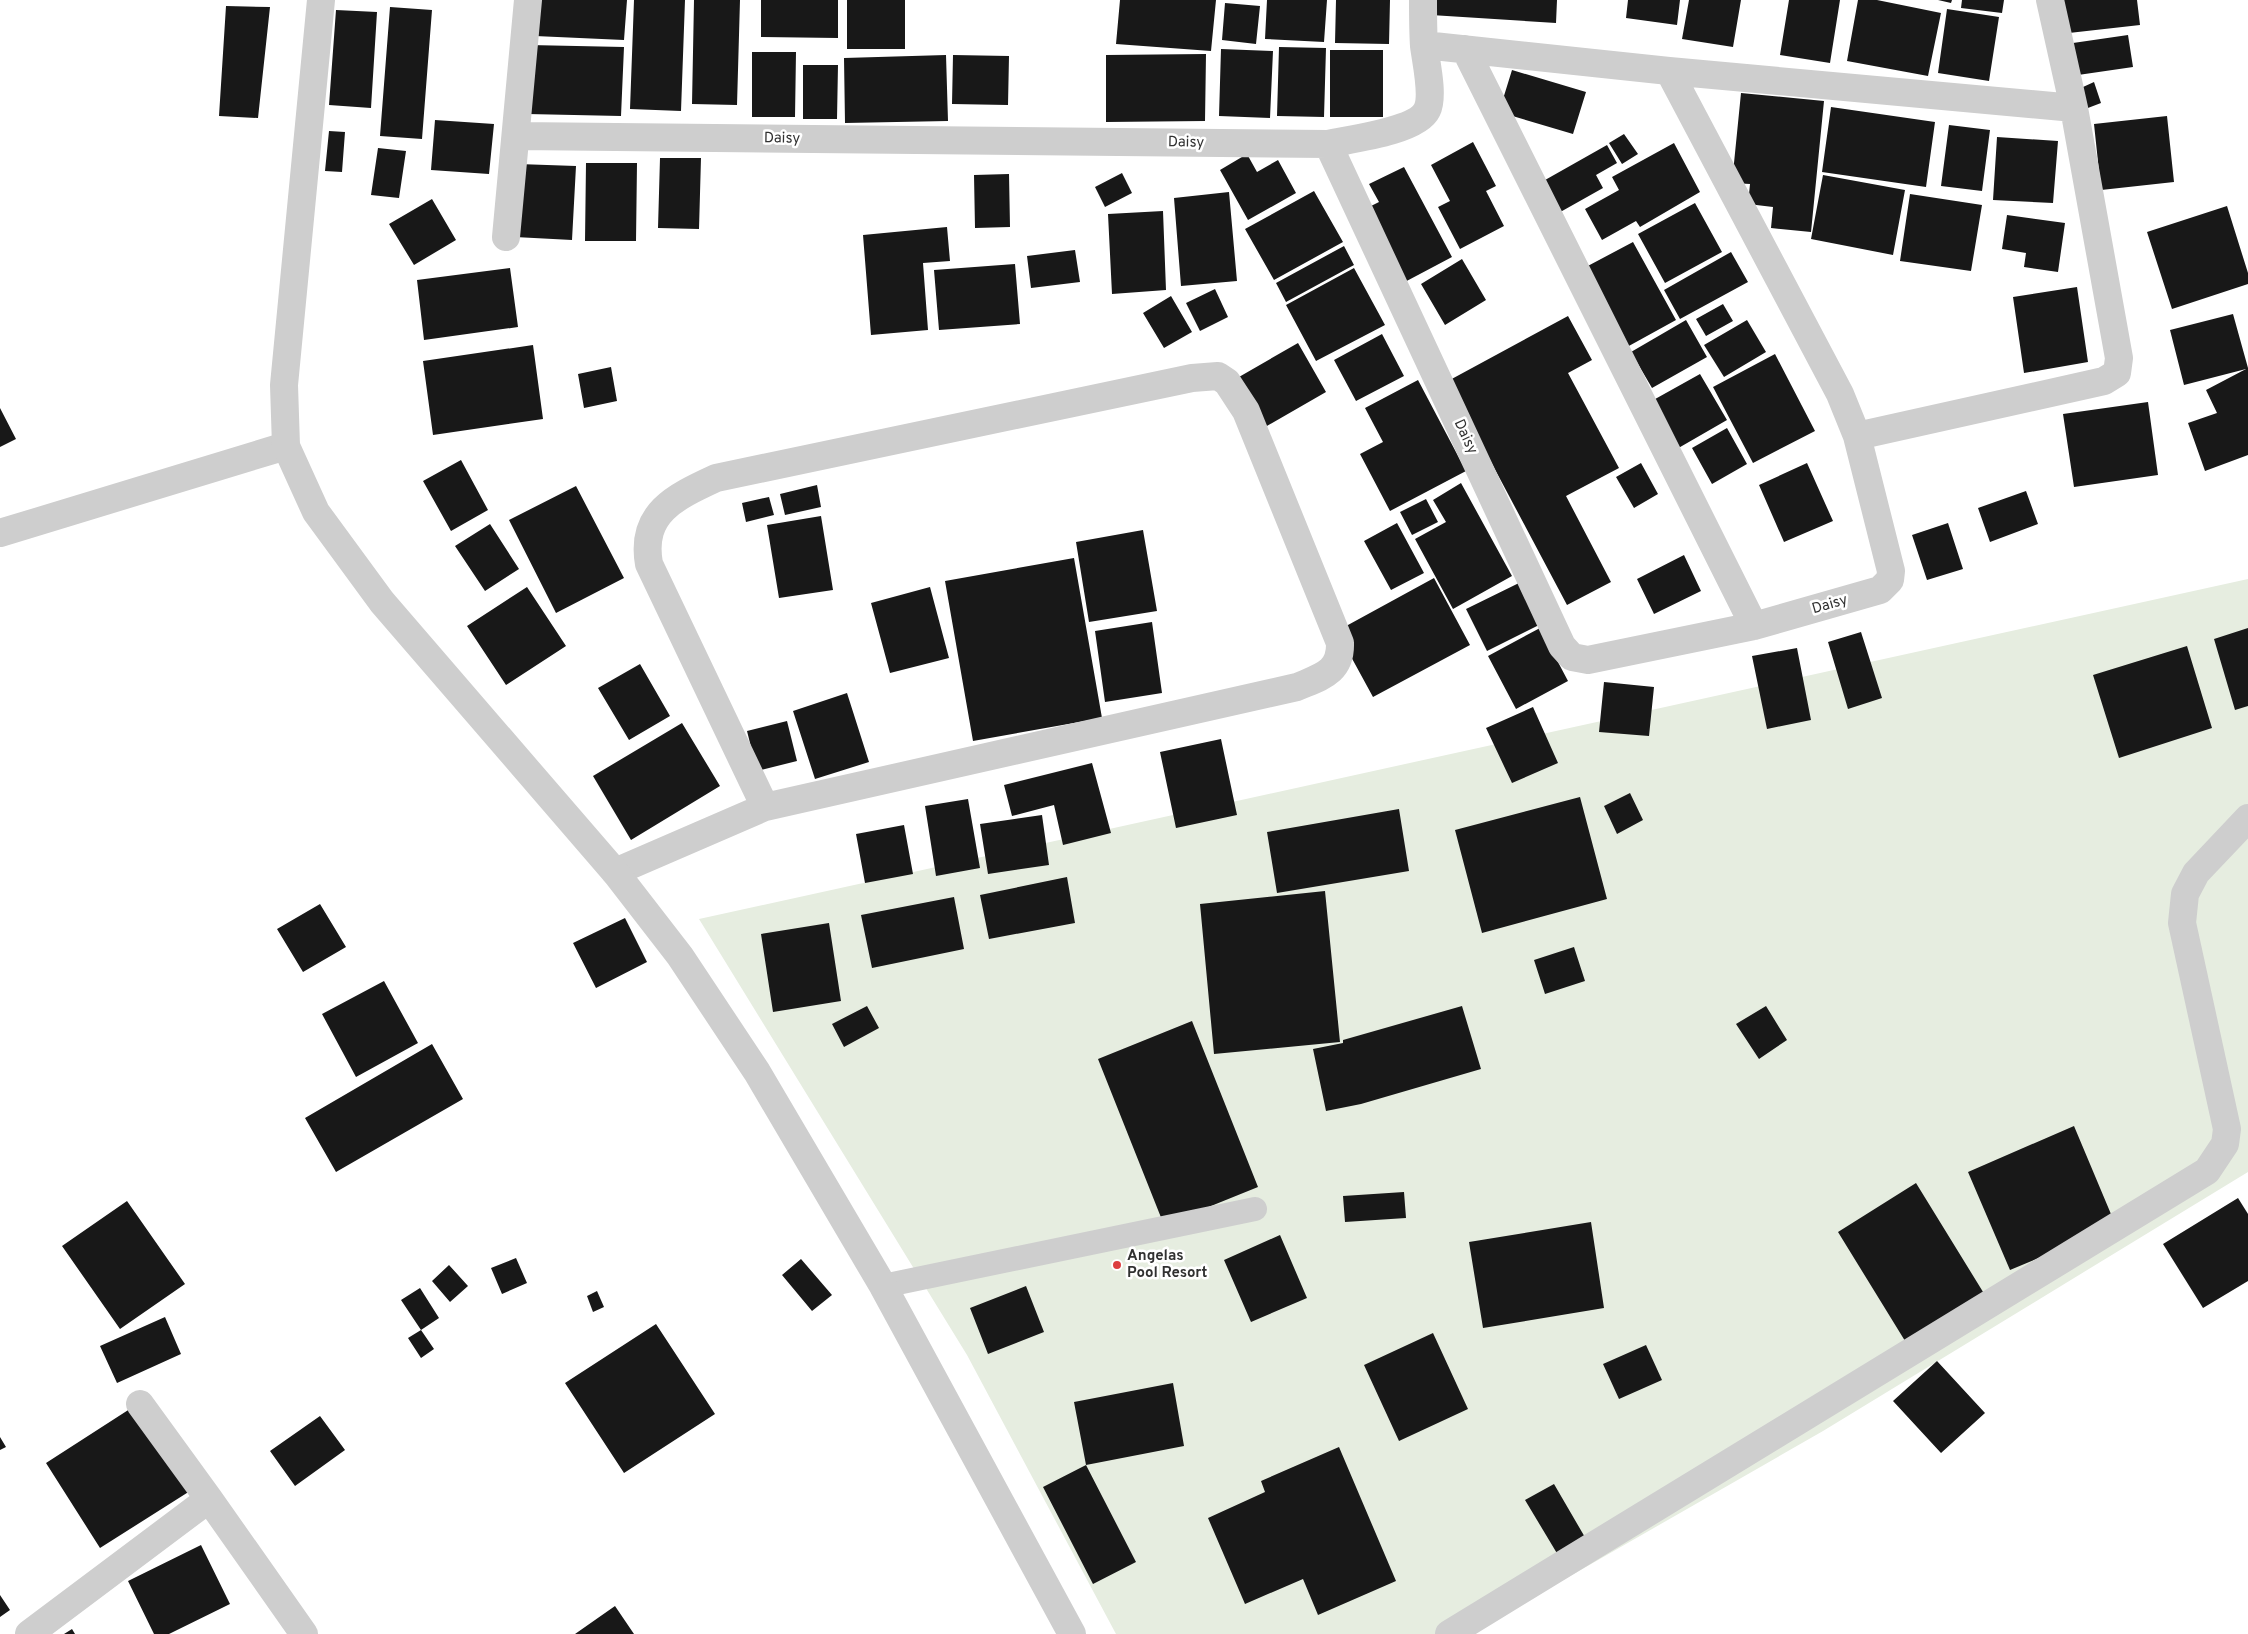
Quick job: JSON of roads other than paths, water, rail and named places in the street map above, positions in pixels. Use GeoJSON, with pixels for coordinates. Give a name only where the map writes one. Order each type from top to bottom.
{"type":"FeatureCollection","features":[{"type":"Feature","properties":{"kind":"street"},"geometry":{"type":"LineString","coordinates":[[321,0],[284,385],[286,446],[316,512],[382,602],[615,872],[680,956],[758,1072],[882,1286],[1072,1634]]}},
{"type":"Feature","properties":{"kind":"street"},"geometry":{"type":"LineString","coordinates":[[506,237],[517,136],[528,0]]}},
{"type":"Feature","properties":{"kind":"street"},"geometry":{"type":"LineString","coordinates":[[1328,144],[1401,128],[1417,120],[1427,111],[1430,100],[1424,45],[1423,0]]}},
{"type":"Feature","properties":{"kind":"street"},"geometry":{"type":"LineString","coordinates":[[1857,436],[2104,380],[2117,373],[2119,358],[2074,108],[2050,0]]}},
{"type":"Feature","properties":{"kind":"street"},"geometry":{"type":"LineString","coordinates":[[1424,45],[1669,71],[2074,108]]}},
{"type":"Feature","properties":{"kind":"street"},"geometry":{"type":"LineString","coordinates":[[1465,50],[1754,626]]}},
{"type":"Feature","properties":{"kind":"street","name":"Daisy"},"geometry":{"type":"LineString","coordinates":[[517,136],[1328,144],[1558,637],[1572,657],[1588,660],[1754,626],[1880,590],[1890,580],[1891,571],[1857,436],[1840,394],[1669,71]]}},
{"type":"Feature","properties":{"kind":"street"},"geometry":{"type":"LineString","coordinates":[[615,872],[765,808],[1297,687],[1316,679],[1332,669],[1340,658],[1340,643],[1246,412],[1237,394],[1227,382],[1218,376],[1192,378],[716,478],[689,491],[664,508],[650,527],[646,547],[650,564],[765,808]]}},
{"type":"Feature","properties":{"kind":"street"},"geometry":{"type":"LineString","coordinates":[[0,534],[286,446]]}},
{"type":"Feature","properties":{"kind":"street"},"geometry":{"type":"LineString","coordinates":[[1449,1634],[2207,1171],[2225,1144],[2228,1128],[2182,922],[2185,894],[2196,873],[2248,818]]}},
{"type":"Feature","properties":{"kind":"street"},"geometry":{"type":"LineString","coordinates":[[140,1404],[210,1499],[304,1634]]}},
{"type":"Feature","properties":{"kind":"street"},"geometry":{"type":"LineString","coordinates":[[29,1634],[210,1499]]}},
{"type":"Feature","properties":{"kind":"lane"},"geometry":{"type":"LineString","coordinates":[[882,1286],[1255,1209]]}},
{"type":"Feature","properties":{"kind":"place","name":"Angelas Pool Resort"},"geometry":{"type":"Point","coordinates":[1117,1265]}}]}
